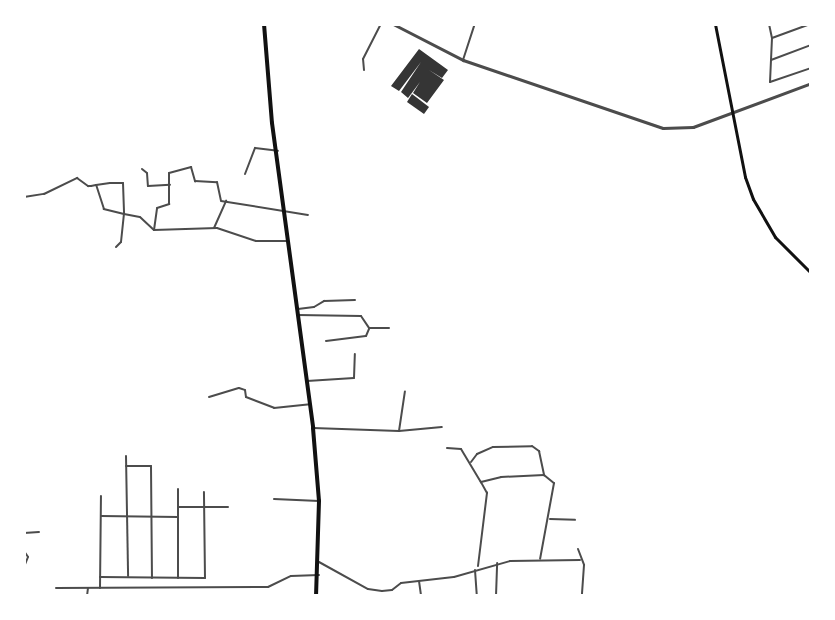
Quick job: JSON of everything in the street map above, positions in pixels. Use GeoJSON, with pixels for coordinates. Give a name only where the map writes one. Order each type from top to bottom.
{"type":"FeatureCollection","features":[{"type":"Feature","properties":{"kind":"main road"},"geometry":{"type":"LineString","coordinates":[[264,24],[272,123],[278,151],[287,241],[313,428],[319,501],[319,576],[316,596]]}},
{"type":"Feature","properties":{"kind":"main road"},"geometry":{"type":"LineString","coordinates":[[715,24],[745,177],[753,198],[775,237],[811,273]]}},
{"type":"Feature","properties":{"kind":"street"},"geometry":{"type":"LineString","coordinates":[[364,70],[363,58],[381,24]]}},
{"type":"Feature","properties":{"kind":"street"},"geometry":{"type":"LineString","coordinates":[[393,24],[463,60],[663,128],[693,127],[811,83]]}},
{"type":"Feature","properties":{"kind":"street"},"geometry":{"type":"LineString","coordinates":[[463,60],[475,24]]}},
{"type":"Feature","properties":{"kind":"street"},"geometry":{"type":"LineString","coordinates":[[769,24],[772,38],[772,83],[811,68]]}},
{"type":"Feature","properties":{"kind":"street"},"geometry":{"type":"LineString","coordinates":[[772,38],[810,24]]}},
{"type":"Feature","properties":{"kind":"street"},"geometry":{"type":"LineString","coordinates":[[771,60],[810,46],[811,52]]}},
{"type":"Feature","properties":{"kind":"street"},"geometry":{"type":"LineString","coordinates":[[245,174],[255,148],[278,151]]}},
{"type":"Feature","properties":{"kind":"street"},"geometry":{"type":"LineString","coordinates":[[154,230],[157,208],[169,204],[170,172],[191,167],[195,181],[217,182],[218,199],[284,213],[308,215]]}},
{"type":"Feature","properties":{"kind":"street"},"geometry":{"type":"LineString","coordinates":[[142,169],[147,173],[148,186],[170,185]]}},
{"type":"Feature","properties":{"kind":"street"},"geometry":{"type":"LineString","coordinates":[[24,197],[40,195],[79,178],[87,186],[123,183],[124,213],[121,242],[116,248]]}},
{"type":"Feature","properties":{"kind":"street"},"geometry":{"type":"LineString","coordinates":[[96,185],[104,209],[140,217],[154,230],[214,228],[256,241],[287,241]]}},
{"type":"Feature","properties":{"kind":"street"},"geometry":{"type":"LineString","coordinates":[[214,228],[226,201]]}},
{"type":"Feature","properties":{"kind":"street"},"geometry":{"type":"LineString","coordinates":[[297,309],[327,300],[355,300]]}},
{"type":"Feature","properties":{"kind":"street"},"geometry":{"type":"LineString","coordinates":[[298,315],[361,316],[369,328]]}},
{"type":"Feature","properties":{"kind":"street"},"geometry":{"type":"LineString","coordinates":[[369,328],[389,328]]}},
{"type":"Feature","properties":{"kind":"street"},"geometry":{"type":"LineString","coordinates":[[326,341],[366,336],[369,328]]}},
{"type":"Feature","properties":{"kind":"street"},"geometry":{"type":"LineString","coordinates":[[307,381],[354,378],[355,354]]}},
{"type":"Feature","properties":{"kind":"street"},"geometry":{"type":"LineString","coordinates":[[208,397],[241,388],[246,397],[274,408],[310,404]]}},
{"type":"Feature","properties":{"kind":"street"},"geometry":{"type":"LineString","coordinates":[[399,431],[405,391]]}},
{"type":"Feature","properties":{"kind":"street"},"geometry":{"type":"LineString","coordinates":[[313,428],[399,431],[442,427]]}},
{"type":"Feature","properties":{"kind":"street"},"geometry":{"type":"LineString","coordinates":[[471,462],[477,454],[493,447],[532,446],[539,451],[544,475],[555,488],[540,559]]}},
{"type":"Feature","properties":{"kind":"street"},"geometry":{"type":"LineString","coordinates":[[447,448],[459,447],[471,462],[487,493],[477,569],[477,596]]}},
{"type":"Feature","properties":{"kind":"street"},"geometry":{"type":"LineString","coordinates":[[126,456],[128,578]]}},
{"type":"Feature","properties":{"kind":"street"},"geometry":{"type":"LineString","coordinates":[[126,466],[151,466],[152,578]]}},
{"type":"Feature","properties":{"kind":"street"},"geometry":{"type":"LineString","coordinates":[[481,482],[544,475]]}},
{"type":"Feature","properties":{"kind":"street"},"geometry":{"type":"LineString","coordinates":[[178,489],[178,578]]}},
{"type":"Feature","properties":{"kind":"street"},"geometry":{"type":"LineString","coordinates":[[100,577],[205,578],[204,492]]}},
{"type":"Feature","properties":{"kind":"street"},"geometry":{"type":"LineString","coordinates":[[100,588],[101,496]]}},
{"type":"Feature","properties":{"kind":"street"},"geometry":{"type":"LineString","coordinates":[[274,499],[319,501]]}},
{"type":"Feature","properties":{"kind":"street"},"geometry":{"type":"LineString","coordinates":[[178,507],[228,507]]}},
{"type":"Feature","properties":{"kind":"street"},"geometry":{"type":"LineString","coordinates":[[101,516],[178,517]]}},
{"type":"Feature","properties":{"kind":"street"},"geometry":{"type":"LineString","coordinates":[[550,519],[575,520]]}},
{"type":"Feature","properties":{"kind":"street"},"geometry":{"type":"LineString","coordinates":[[24,533],[39,532]]}},
{"type":"Feature","properties":{"kind":"street"},"geometry":{"type":"LineString","coordinates":[[578,549],[580,560],[584,565],[582,596]]}},
{"type":"Feature","properties":{"kind":"street"},"geometry":{"type":"LineString","coordinates":[[24,551],[28,557],[24,567]]}},
{"type":"Feature","properties":{"kind":"street"},"geometry":{"type":"LineString","coordinates":[[319,562],[373,591],[392,590],[398,584],[497,563],[540,559],[580,560]]}},
{"type":"Feature","properties":{"kind":"street"},"geometry":{"type":"LineString","coordinates":[[496,596],[497,563]]}},
{"type":"Feature","properties":{"kind":"street"},"geometry":{"type":"LineString","coordinates":[[56,588],[268,587],[291,576],[319,576]]}},
{"type":"Feature","properties":{"kind":"street"},"geometry":{"type":"LineString","coordinates":[[419,580],[421,596]]}},
{"type":"Feature","properties":{"kind":"street"},"geometry":{"type":"LineString","coordinates":[[87,596],[88,588]]}},
{"type":"Feature","properties":{"kind":"building"},"geometry":{"type":"Polygon","coordinates":[[[419,49],[448,70],[442,78],[429,70],[444,80],[427,103],[413,93],[420,82],[408,98],[401,92],[421,62],[399,91],[391,86],[419,49]]]}},
{"type":"Feature","properties":{"kind":"building"},"geometry":{"type":"Polygon","coordinates":[[[412,94],[429,107],[424,114],[407,102],[412,94]]]}}]}
